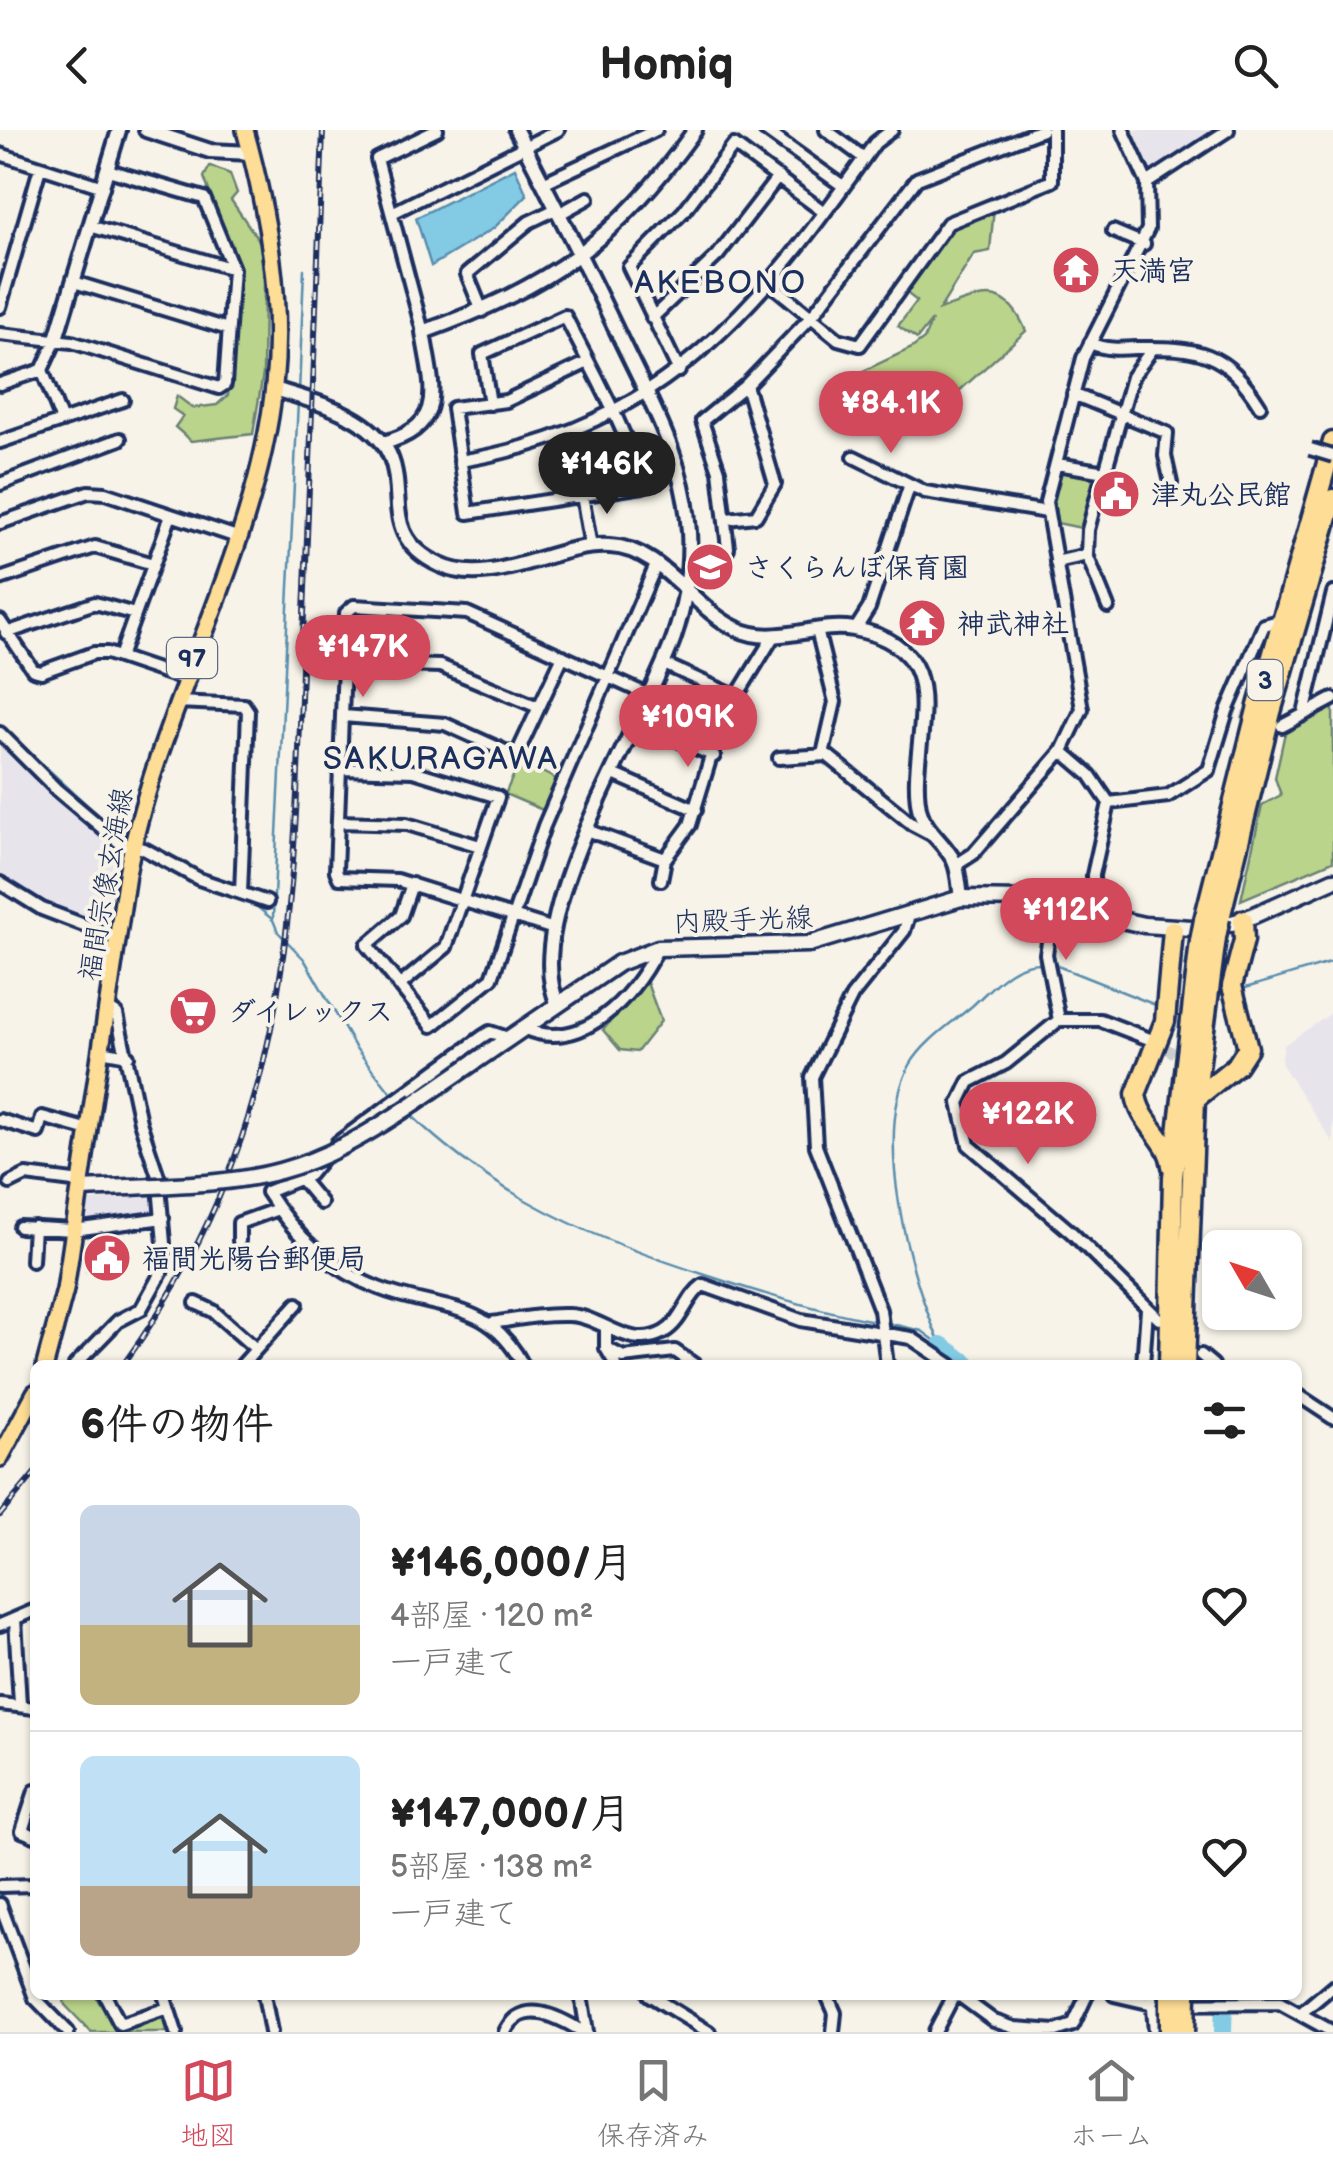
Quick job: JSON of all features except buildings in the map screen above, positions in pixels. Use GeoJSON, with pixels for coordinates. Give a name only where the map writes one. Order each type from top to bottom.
{"type":"FeatureCollection","features":[{"type":"Feature","properties":{"kind":"highway","name":"3"},"geometry":{"type":"LineString","coordinates":[[1193,1360],[1187,1102],[1210,929],[1282,620],[1333,442]]}},
{"type":"Feature","properties":{"kind":"highway","name":"3"},"geometry":{"type":"LineString","coordinates":[[1169,1360],[1173,1177],[1202,1034],[1210,929],[1333,499]]}},
{"type":"Feature","properties":{"kind":"highway"},"geometry":{"type":"LineString","coordinates":[[1202,1034],[1210,1056],[1223,1061],[1233,1058],[1241,1042],[1232,986],[1244,940],[1243,920]]}},
{"type":"Feature","properties":{"kind":"highway"},"geometry":{"type":"LineString","coordinates":[[1173,930],[1165,1020],[1136,1094],[1143,1116],[1170,1154],[1173,1177]]}},
{"type":"Feature","properties":{"kind":"highway"},"geometry":{"type":"LineString","coordinates":[[1143,1116],[1168,1122],[1246,1055],[1248,1035],[1238,1016]]}},
{"type":"Feature","properties":{"kind":"highway"},"geometry":{"type":"LineString","coordinates":[[1159,2000],[1170,2032]]}},
{"type":"Feature","properties":{"kind":"highway"},"geometry":{"type":"LineString","coordinates":[[1186,2000],[1186,2032]]}},
{"type":"Feature","properties":{"kind":"main road","name":"福間宗像玄海線"},"geometry":{"type":"LineString","coordinates":[[47,1360],[65,1290],[133,845],[148,782],[237,537],[263,452],[274,390],[276,287],[245,130]]}},
{"type":"Feature","properties":{"kind":"main road","name":"内殿手光線"},"geometry":{"type":"LineString","coordinates":[[81,1186],[246,1181],[292,1170],[354,1143],[618,963],[658,948],[810,944],[961,898],[1025,900],[1173,930],[1208,928],[1243,920],[1333,880]]}},
{"type":"Feature","properties":{"kind":"main road"},"geometry":{"type":"LineString","coordinates":[[0,1458],[30,1401]]}},
{"type":"Feature","properties":{"kind":"street"},"geometry":{"type":"LineString","coordinates":[[0,384],[42,370],[55,342],[119,130]]}},
{"type":"Feature","properties":{"kind":"street"},"geometry":{"type":"LineString","coordinates":[[146,130],[210,152],[252,153]]}},
{"type":"Feature","properties":{"kind":"street"},"geometry":{"type":"LineString","coordinates":[[383,444],[416,430],[431,408],[423,332],[378,159],[437,130]]}},
{"type":"Feature","properties":{"kind":"street"},"geometry":{"type":"LineString","coordinates":[[516,130],[648,394],[682,479],[689,553],[685,591],[664,664],[589,830],[552,928],[548,971],[558,1004]]}},
{"type":"Feature","properties":{"kind":"street"},"geometry":{"type":"LineString","coordinates":[[394,212],[558,130]]}},
{"type":"Feature","properties":{"kind":"street"},"geometry":{"type":"LineString","coordinates":[[543,184],[656,130]]}},
{"type":"Feature","properties":{"kind":"street"},"geometry":{"type":"LineString","coordinates":[[423,332],[482,311],[581,256],[653,187],[695,130]]}},
{"type":"Feature","properties":{"kind":"street"},"geometry":{"type":"LineString","coordinates":[[765,130],[843,186]]}},
{"type":"Feature","properties":{"kind":"street"},"geometry":{"type":"LineString","coordinates":[[826,130],[864,158]]}},
{"type":"Feature","properties":{"kind":"street"},"geometry":{"type":"LineString","coordinates":[[460,461],[522,451],[648,394],[679,371],[723,334],[771,284],[864,158],[892,130]]}},
{"type":"Feature","properties":{"kind":"street"},"geometry":{"type":"LineString","coordinates":[[689,553],[722,556],[728,548],[719,471],[702,420],[746,385],[812,316],[917,179],[1042,130]]}},
{"type":"Feature","properties":{"kind":"street"},"geometry":{"type":"LineString","coordinates":[[771,284],[838,338],[860,345],[948,223],[1052,181],[1052,130]]}},
{"type":"Feature","properties":{"kind":"street"},"geometry":{"type":"LineString","coordinates":[[956,865],[973,854],[1062,751],[1082,709],[1047,512],[1073,394],[1090,343],[1144,244],[1150,204],[1147,184],[1122,130]]}},
{"type":"Feature","properties":{"kind":"street"},"geometry":{"type":"LineString","coordinates":[[1147,184],[1228,130]]}},
{"type":"Feature","properties":{"kind":"street"},"geometry":{"type":"LineString","coordinates":[[679,371],[629,267],[684,211],[734,146],[824,212]]}},
{"type":"Feature","properties":{"kind":"street"},"geometry":{"type":"LineString","coordinates":[[0,154],[103,186]]}},
{"type":"Feature","properties":{"kind":"street"},"geometry":{"type":"LineString","coordinates":[[0,307],[40,168]]}},
{"type":"Feature","properties":{"kind":"street"},"geometry":{"type":"LineString","coordinates":[[0,334],[72,342],[220,388],[225,384],[233,269],[204,198],[108,170]]}},
{"type":"Feature","properties":{"kind":"street"},"geometry":{"type":"LineString","coordinates":[[652,318],[718,255],[778,177]]}},
{"type":"Feature","properties":{"kind":"street"},"geometry":{"type":"LineString","coordinates":[[482,311],[467,274],[528,222],[588,198]]}},
{"type":"Feature","properties":{"kind":"street"},"geometry":{"type":"LineString","coordinates":[[90,226],[233,269]]}},
{"type":"Feature","properties":{"kind":"street"},"geometry":{"type":"LineString","coordinates":[[1113,231],[1144,244]]}},
{"type":"Feature","properties":{"kind":"street"},"geometry":{"type":"LineString","coordinates":[[74,282],[228,330]]}},
{"type":"Feature","properties":{"kind":"street"},"geometry":{"type":"LineString","coordinates":[[490,404],[482,354],[565,316],[613,410],[643,486],[468,513],[452,408],[490,404],[506,402],[588,362]]}},
{"type":"Feature","properties":{"kind":"street"},"geometry":{"type":"LineString","coordinates":[[1090,343],[1108,349],[1176,346],[1212,355],[1250,387],[1260,406]]}},
{"type":"Feature","properties":{"kind":"street"},"geometry":{"type":"LineString","coordinates":[[1108,607],[1087,556],[1088,530],[1119,412],[1132,377],[1153,348]]}},
{"type":"Feature","properties":{"kind":"street"},"geometry":{"type":"LineString","coordinates":[[42,370],[62,420]]}},
{"type":"Feature","properties":{"kind":"street"},"geometry":{"type":"LineString","coordinates":[[727,518],[756,516],[775,484],[746,385]]}},
{"type":"Feature","properties":{"kind":"street"},"geometry":{"type":"LineString","coordinates":[[274,390],[332,408],[383,444],[391,460],[399,522],[413,546],[436,563],[475,572],[591,547],[626,549],[656,565],[739,630],[773,637],[817,630],[855,630],[892,645],[916,672],[926,713],[918,791],[921,814],[956,865],[961,898]]}},
{"type":"Feature","properties":{"kind":"street"},"geometry":{"type":"LineString","coordinates":[[1073,394],[1167,433],[1170,483]]}},
{"type":"Feature","properties":{"kind":"street"},"geometry":{"type":"LineString","coordinates":[[0,442],[123,400]]}},
{"type":"Feature","properties":{"kind":"street"},"geometry":{"type":"LineString","coordinates":[[0,484],[120,439]]}},
{"type":"Feature","properties":{"kind":"street"},"geometry":{"type":"LineString","coordinates":[[1310,449],[1333,456]]}},
{"type":"Feature","properties":{"kind":"street"},"geometry":{"type":"LineString","coordinates":[[854,457],[909,487],[1047,512]]}},
{"type":"Feature","properties":{"kind":"street"},"geometry":{"type":"LineString","coordinates":[[1057,464],[1103,473]]}},
{"type":"Feature","properties":{"kind":"street"},"geometry":{"type":"LineString","coordinates":[[855,630],[874,595],[909,487]]}},
{"type":"Feature","properties":{"kind":"street"},"geometry":{"type":"LineString","coordinates":[[0,523],[88,492],[118,496],[237,537]]}},
{"type":"Feature","properties":{"kind":"street"},"geometry":{"type":"LineString","coordinates":[[582,495],[591,547]]}},
{"type":"Feature","properties":{"kind":"street"},"geometry":{"type":"LineString","coordinates":[[120,657],[171,515]]}},
{"type":"Feature","properties":{"kind":"street"},"geometry":{"type":"LineString","coordinates":[[0,579],[94,547],[153,564]]}},
{"type":"Feature","properties":{"kind":"street"},"geometry":{"type":"LineString","coordinates":[[1056,562],[1087,556]]}},
{"type":"Feature","properties":{"kind":"street"},"geometry":{"type":"LineString","coordinates":[[412,884],[401,916],[367,945],[432,1026],[492,978],[544,826],[656,565]]}},
{"type":"Feature","properties":{"kind":"street"},"geometry":{"type":"LineString","coordinates":[[1282,726],[1298,721],[1304,713],[1333,593]]}},
{"type":"Feature","properties":{"kind":"street"},"geometry":{"type":"LineString","coordinates":[[6,633],[95,603],[135,614]]}},
{"type":"Feature","properties":{"kind":"street"},"geometry":{"type":"LineString","coordinates":[[552,928],[412,884],[340,878],[346,613],[354,606],[467,613],[648,695]]}},
{"type":"Feature","properties":{"kind":"street"},"geometry":{"type":"LineString","coordinates":[[1109,803],[1168,796],[1210,770],[1227,711],[1264,625],[1282,620]]}},
{"type":"Feature","properties":{"kind":"street"},"geometry":{"type":"LineString","coordinates":[[0,621],[33,670],[41,672],[94,653],[120,657],[184,679]]}},
{"type":"Feature","properties":{"kind":"street"},"geometry":{"type":"LineString","coordinates":[[817,630],[835,702],[823,754]]}},
{"type":"Feature","properties":{"kind":"street"},"geometry":{"type":"LineString","coordinates":[[661,880],[665,860],[696,810],[722,720],[773,637]]}},
{"type":"Feature","properties":{"kind":"street"},"geometry":{"type":"LineString","coordinates":[[343,716],[445,724],[516,756],[563,656]]}},
{"type":"Feature","properties":{"kind":"street"},"geometry":{"type":"LineString","coordinates":[[344,663],[440,666],[538,707]]}},
{"type":"Feature","properties":{"kind":"street"},"geometry":{"type":"LineString","coordinates":[[664,664],[735,696]]}},
{"type":"Feature","properties":{"kind":"street"},"geometry":{"type":"LineString","coordinates":[[1304,713],[1333,699]]}},
{"type":"Feature","properties":{"kind":"street"},"geometry":{"type":"LineString","coordinates":[[176,702],[244,705],[248,711],[241,892]]}},
{"type":"Feature","properties":{"kind":"street"},"geometry":{"type":"LineString","coordinates":[[637,722],[714,756]]}},
{"type":"Feature","properties":{"kind":"street"},"geometry":{"type":"LineString","coordinates":[[0,734],[104,833],[199,879],[268,902]]}},
{"type":"Feature","properties":{"kind":"street"},"geometry":{"type":"LineString","coordinates":[[1062,751],[1090,776],[1109,803],[1094,874],[1093,914]]}},
{"type":"Feature","properties":{"kind":"street"},"geometry":{"type":"LineString","coordinates":[[779,758],[823,754],[846,768],[912,824],[932,834]]}},
{"type":"Feature","properties":{"kind":"street"},"geometry":{"type":"LineString","coordinates":[[340,768],[413,771],[498,798],[446,947],[399,986]]}},
{"type":"Feature","properties":{"kind":"street"},"geometry":{"type":"LineString","coordinates":[[613,774],[696,810]]}},
{"type":"Feature","properties":{"kind":"street"},"geometry":{"type":"LineString","coordinates":[[339,822],[407,824],[480,846]]}},
{"type":"Feature","properties":{"kind":"street"},"geometry":{"type":"LineString","coordinates":[[589,830],[665,860]]}},
{"type":"Feature","properties":{"kind":"street"},"geometry":{"type":"LineString","coordinates":[[0,883],[42,909],[118,938]]}},
{"type":"Feature","properties":{"kind":"street"},"geometry":{"type":"LineString","coordinates":[[1054,906],[1046,954],[1058,1020]]}},
{"type":"Feature","properties":{"kind":"street"},"geometry":{"type":"LineString","coordinates":[[886,1360],[880,1310],[816,1146],[812,1077],[832,1029],[904,931],[910,912]]}},
{"type":"Feature","properties":{"kind":"street"},"geometry":{"type":"LineString","coordinates":[[523,1028],[537,1035],[594,1026],[634,984],[658,948]]}},
{"type":"Feature","properties":{"kind":"street"},"geometry":{"type":"LineString","coordinates":[[108,1008],[117,1014],[140,1122],[159,1179]]}},
{"type":"Feature","properties":{"kind":"street"},"geometry":{"type":"LineString","coordinates":[[1152,1040],[1100,1020],[1058,1020],[1006,1063],[969,1082],[959,1103],[969,1146],[1060,1222],[1159,1319]]}},
{"type":"Feature","properties":{"kind":"street"},"geometry":{"type":"LineString","coordinates":[[508,1038],[490,1032],[482,1037],[344,1138],[301,1179],[267,1192],[312,1248],[343,1271],[377,1288],[448,1304],[492,1323],[511,1342],[520,1360]]}},
{"type":"Feature","properties":{"kind":"street"},"geometry":{"type":"LineString","coordinates":[[100,1051],[128,1056]]}},
{"type":"Feature","properties":{"kind":"street"},"geometry":{"type":"LineString","coordinates":[[0,1120],[38,1132],[42,1117],[89,1130]]}},
{"type":"Feature","properties":{"kind":"street"},"geometry":{"type":"LineString","coordinates":[[10,1183],[26,1175],[81,1186]]}},
{"type":"Feature","properties":{"kind":"street"},"geometry":{"type":"LineString","coordinates":[[301,1179],[305,1189],[321,1203]]}},
{"type":"Feature","properties":{"kind":"street"},"geometry":{"type":"LineString","coordinates":[[80,1360],[118,1320],[142,1309],[161,1273],[164,1218],[160,1197]]}},
{"type":"Feature","properties":{"kind":"street"},"geometry":{"type":"LineString","coordinates":[[239,1241],[239,1224],[278,1209]]}},
{"type":"Feature","properties":{"kind":"street"},"geometry":{"type":"LineString","coordinates":[[20,1227],[74,1230],[164,1218]]}},
{"type":"Feature","properties":{"kind":"street"},"geometry":{"type":"LineString","coordinates":[[32,1261],[34,1227]]}},
{"type":"Feature","properties":{"kind":"street"},"geometry":{"type":"LineString","coordinates":[[492,1323],[573,1315],[637,1338],[662,1334],[675,1324],[694,1292],[703,1285],[801,1320],[911,1338],[944,1360]]}},
{"type":"Feature","properties":{"kind":"street"},"geometry":{"type":"LineString","coordinates":[[196,1303],[213,1311],[256,1349]]}},
{"type":"Feature","properties":{"kind":"street"},"geometry":{"type":"LineString","coordinates":[[246,1360],[297,1304]]}},
{"type":"Feature","properties":{"kind":"street"},"geometry":{"type":"LineString","coordinates":[[1143,1360],[1148,1309]]}},
{"type":"Feature","properties":{"kind":"street"},"geometry":{"type":"LineString","coordinates":[[606,1329],[606,1348],[613,1360]]}},
{"type":"Feature","properties":{"kind":"street"},"geometry":{"type":"LineString","coordinates":[[606,1348],[622,1358],[676,1351],[689,1360]]}},
{"type":"Feature","properties":{"kind":"street"},"geometry":{"type":"LineString","coordinates":[[1302,1398],[1333,1418]]}},
{"type":"Feature","properties":{"kind":"street"},"geometry":{"type":"LineString","coordinates":[[0,1625],[30,1612]]}},
{"type":"Feature","properties":{"kind":"street"},"geometry":{"type":"LineString","coordinates":[[16,1619],[20,1704]]}},
{"type":"Feature","properties":{"kind":"street"},"geometry":{"type":"LineString","coordinates":[[19,1680],[30,1680]]}},
{"type":"Feature","properties":{"kind":"street"},"geometry":{"type":"LineString","coordinates":[[0,1704],[30,1707]]}},
{"type":"Feature","properties":{"kind":"street"},"geometry":{"type":"LineString","coordinates":[[30,1807],[22,1832],[30,1834]]}},
{"type":"Feature","properties":{"kind":"street"},"geometry":{"type":"LineString","coordinates":[[0,1886],[30,1885]]}},
{"type":"Feature","properties":{"kind":"street"},"geometry":{"type":"LineString","coordinates":[[0,1904],[6,1942],[30,1988]]}},
{"type":"Feature","properties":{"kind":"street"},"geometry":{"type":"LineString","coordinates":[[1301,2014],[1333,1986]]}},
{"type":"Feature","properties":{"kind":"street"},"geometry":{"type":"LineString","coordinates":[[37,2000],[68,2032]]}},
{"type":"Feature","properties":{"kind":"street"},"geometry":{"type":"LineString","coordinates":[[108,2000],[120,2024],[168,2008]]}},
{"type":"Feature","properties":{"kind":"street"},"geometry":{"type":"LineString","coordinates":[[166,2000],[176,2032]]}},
{"type":"Feature","properties":{"kind":"street"},"geometry":{"type":"LineString","coordinates":[[265,2000],[271,2032]]}},
{"type":"Feature","properties":{"kind":"street"},"geometry":{"type":"LineString","coordinates":[[505,2032],[514,2018],[532,2012],[552,2014],[585,2032],[586,2000]]}},
{"type":"Feature","properties":{"kind":"street"},"geometry":{"type":"LineString","coordinates":[[657,2000],[710,2032]]}},
{"type":"Feature","properties":{"kind":"street"},"geometry":{"type":"LineString","coordinates":[[829,2000],[835,2013],[833,2032]]}},
{"type":"Feature","properties":{"kind":"street"},"geometry":{"type":"LineString","coordinates":[[936,2032],[952,2000]]}},
{"type":"Feature","properties":{"kind":"street"},"geometry":{"type":"LineString","coordinates":[[965,2000],[994,2021],[1015,2028],[1056,2031],[1078,2028],[1085,2000]]}},
{"type":"Feature","properties":{"kind":"street"},"geometry":{"type":"LineString","coordinates":[[1155,2032],[1158,2000]]}},
{"type":"Feature","properties":{"kind":"street"},"geometry":{"type":"LineString","coordinates":[[1229,2000],[1280,2002],[1333,2032]]}},
{"type":"Feature","properties":{"kind":"shaded area"},"geometry":{"type":"Polygon","coordinates":[[[1130,130],[1217,130],[1155,170],[1146,169],[1130,130]]]}},
{"type":"Feature","properties":{"kind":"shaded area"},"geometry":{"type":"Polygon","coordinates":[[[0,740],[115,849],[106,925],[92,925],[41,904],[0,878],[0,740]]]}},
{"type":"Feature","properties":{"kind":"shaded area"},"geometry":{"type":"Polygon","coordinates":[[[1333,1012],[1333,1143],[1281,1063],[1284,1045],[1333,1012]]]}},
{"type":"Feature","properties":{"kind":"shaded area"},"geometry":{"type":"Polygon","coordinates":[[[155,1195],[156,1216],[121,1220],[113,1276],[84,1273],[89,1201],[155,1195]]]}},
{"type":"Feature","properties":{"kind":"green space"},"geometry":{"type":"Polygon","coordinates":[[[210,166],[230,174],[237,193],[231,200],[260,242],[264,282],[263,374],[253,434],[191,441],[175,427],[183,416],[173,409],[177,396],[193,408],[217,405],[228,395],[237,268],[204,177],[210,166]]]}},
{"type":"Feature","properties":{"kind":"green space"},"geometry":{"type":"Polygon","coordinates":[[[994,207],[990,251],[974,254],[939,310],[979,297],[1000,298],[1018,315],[1026,331],[937,411],[923,384],[884,396],[860,389],[863,371],[924,339],[932,320],[917,339],[898,326],[917,301],[904,291],[948,230],[994,207]]]}},
{"type":"Feature","properties":{"kind":"green space"},"geometry":{"type":"Polygon","coordinates":[[[1061,472],[1100,475],[1086,529],[1057,523],[1054,500],[1061,472]]]}},
{"type":"Feature","properties":{"kind":"green space"},"geometry":{"type":"Polygon","coordinates":[[[1333,704],[1333,861],[1241,900],[1262,805],[1281,795],[1275,778],[1286,728],[1333,704]]]}},
{"type":"Feature","properties":{"kind":"green space"},"geometry":{"type":"Polygon","coordinates":[[[520,761],[558,780],[545,811],[505,794],[520,761]]]}},
{"type":"Feature","properties":{"kind":"green space"},"geometry":{"type":"Polygon","coordinates":[[[646,980],[661,1021],[637,1052],[620,1050],[603,1030],[646,980]]]}},
{"type":"Feature","properties":{"kind":"green space"},"geometry":{"type":"Polygon","coordinates":[[[64,2000],[98,2000],[116,2029],[161,2015],[171,2032],[91,2032],[64,2000]]]}},
{"type":"Feature","properties":{"kind":"water"},"geometry":{"type":"Polygon","coordinates":[[[515,168],[527,195],[494,228],[431,266],[416,218],[515,168]]]}},
{"type":"Feature","properties":{"kind":"waterway"},"geometry":{"type":"LineString","coordinates":[[299,393],[304,269]]}},
{"type":"Feature","properties":{"kind":"waterway"},"geometry":{"type":"LineString","coordinates":[[273,917],[298,401]]}},
{"type":"Feature","properties":{"kind":"waterway"},"geometry":{"type":"LineString","coordinates":[[0,725],[110,826]]}},
{"type":"Feature","properties":{"kind":"waterway"},"geometry":{"type":"LineString","coordinates":[[161,865],[201,887],[255,905],[273,920],[278,932],[304,959],[355,1047],[394,1097]]}},
{"type":"Feature","properties":{"kind":"waterway"},"geometry":{"type":"LineString","coordinates":[[1242,989],[1333,962]]}},
{"type":"Feature","properties":{"kind":"waterway"},"geometry":{"type":"LineString","coordinates":[[940,1343],[917,1281],[899,1204],[894,1128],[899,1094],[910,1065],[930,1041],[1003,977],[1021,967],[1042,963]]}},
{"type":"Feature","properties":{"kind":"waterway"},"geometry":{"type":"LineString","coordinates":[[1055,965],[1158,1006]]}},
{"type":"Feature","properties":{"kind":"waterway"},"geometry":{"type":"LineString","coordinates":[[410,1114],[477,1170],[550,1214],[589,1232],[752,1290],[875,1321]]}},
{"type":"Feature","properties":{"kind":"waterway"},"geometry":{"type":"LineString","coordinates":[[883,1322],[922,1331],[941,1345]]}},
{"type":"Feature","properties":{"kind":"waterway"},"geometry":{"type":"LineString","coordinates":[[941,1345],[962,1360]]}},
{"type":"Feature","properties":{"kind":"waterway"},"geometry":{"type":"LineString","coordinates":[[1223,2032],[1224,2000]]}},
{"type":"Feature","properties":{"kind":"tunnel"},"geometry":{"type":"LineString","coordinates":[[1227,711],[1260,720]]}},
{"type":"Feature","properties":{"kind":"tunnel"},"geometry":{"type":"LineString","coordinates":[[1153,1040],[1189,1063]]}},
{"type":"Feature","properties":{"kind":"railway"},"geometry":{"type":"LineString","coordinates":[[126,1360],[181,1275],[224,1185],[255,1096],[275,1005],[296,817],[323,130]]}},
{"type":"Feature","properties":{"kind":"railway"},"geometry":{"type":"LineString","coordinates":[[0,1515],[30,1479]]}},
{"type":"Feature","properties":{"kind":"place","name":"天満宮"},"geometry":{"type":"Point","coordinates":[1076,270]}},
{"type":"Feature","properties":{"kind":"place","name":"津丸公民館"},"geometry":{"type":"Point","coordinates":[1116,494]}},
{"type":"Feature","properties":{"kind":"place","name":"さくらんぼ保育園"},"geometry":{"type":"Point","coordinates":[710,567]}},
{"type":"Feature","properties":{"kind":"place","name":"神武神社"},"geometry":{"type":"Point","coordinates":[922,623]}},
{"type":"Feature","properties":{"kind":"place","name":"ダイレックス"},"geometry":{"type":"Point","coordinates":[193,1011]}},
{"type":"Feature","properties":{"kind":"place","name":"福間光陽台郵便局"},"geometry":{"type":"Point","coordinates":[107,1258]}},
{"type":"Feature","properties":{"kind":"district","name":"AKEBONO"},"geometry":{"type":"Point","coordinates":[721,282]}},
{"type":"Feature","properties":{"kind":"district","name":"SAKURAGAWA"},"geometry":{"type":"Point","coordinates":[441,758]}}]}
